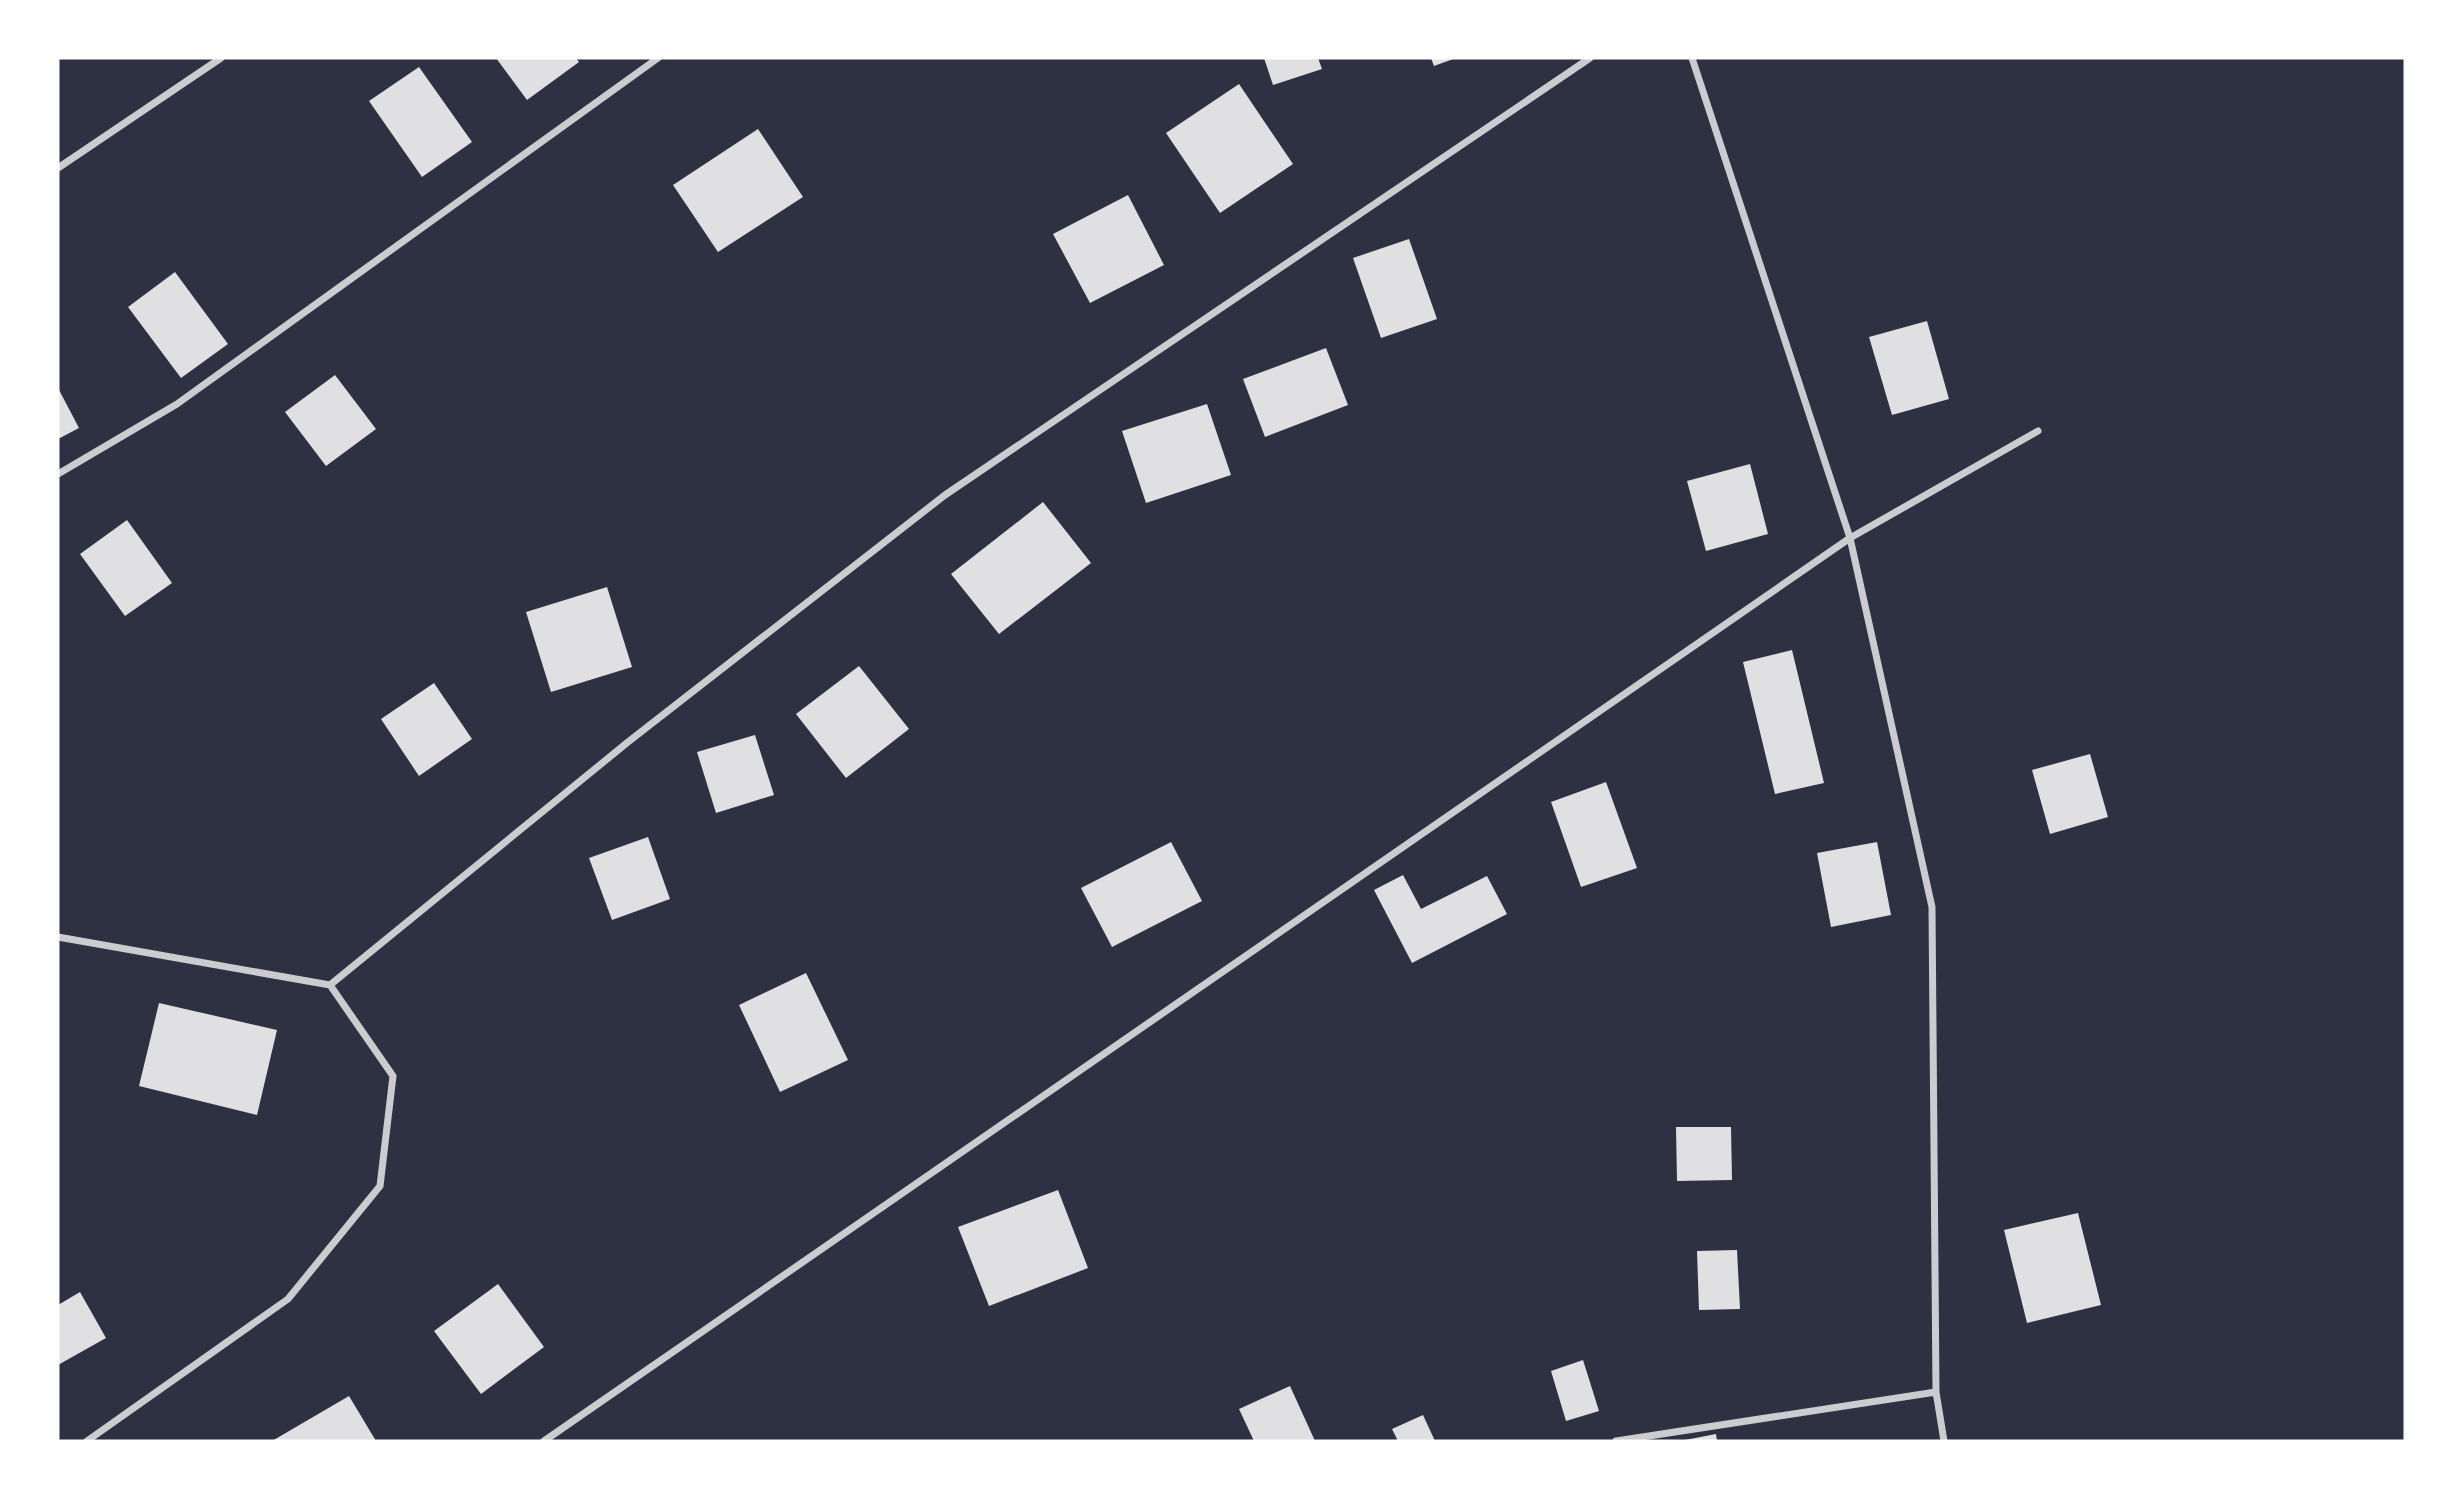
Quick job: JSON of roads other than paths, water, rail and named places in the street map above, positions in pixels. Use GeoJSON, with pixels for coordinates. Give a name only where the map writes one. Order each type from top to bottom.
{"type":"FeatureCollection","features":[{"type":"Feature","properties":{"kind":"street"},"geometry":{"type":"LineString","coordinates":[[58,168],[220,58]]}},
{"type":"Feature","properties":{"kind":"street"},"geometry":{"type":"LineString","coordinates":[[58,474],[177,404],[658,58]]}},
{"type":"Feature","properties":{"kind":"street"},"geometry":{"type":"LineString","coordinates":[[330,985],[628,741],[945,495],[1590,58]]}},
{"type":"Feature","properties":{"kind":"street"},"geometry":{"type":"LineString","coordinates":[[1692,58],[1850,538],[1932,907],[1936,1392],[1944,1441]]}},
{"type":"Feature","properties":{"kind":"street"},"geometry":{"type":"LineString","coordinates":[[544,1441],[1850,538],[2038,431]]}},
{"type":"Feature","properties":{"kind":"street"},"geometry":{"type":"LineString","coordinates":[[58,937],[330,985],[393,1076],[380,1186],[288,1299],[88,1441]]}},
{"type":"Feature","properties":{"kind":"street"},"geometry":{"type":"LineString","coordinates":[[1616,1441],[1936,1392]]}}]}
